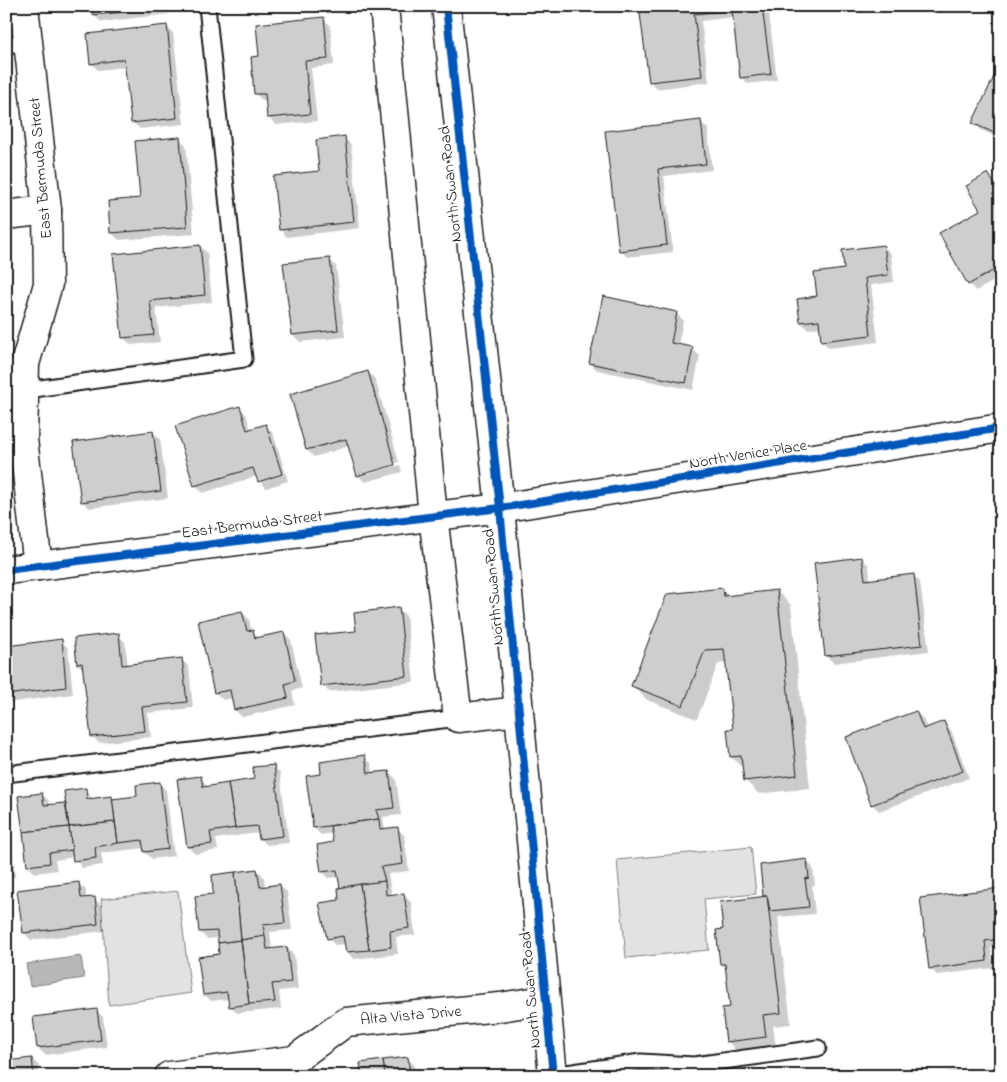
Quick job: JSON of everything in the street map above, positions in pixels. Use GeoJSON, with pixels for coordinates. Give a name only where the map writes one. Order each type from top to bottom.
{"type":"FeatureCollection","features":[{"type":"Feature","properties":{"kind":"street","name":"East Bermuda Street"},"geometry":{"type":"LineString","coordinates":[[24,6],[17,43],[47,210],[48,284],[15,392],[23,438],[38,566]]}},
{"type":"Feature","properties":{"kind":"street"},"geometry":{"type":"LineString","coordinates":[[384,6],[433,516],[458,718],[519,711]]}},
{"type":"Feature","properties":{"kind":"street","name":"North Swan Road"},"geometry":{"type":"LineString","coordinates":[[446,6],[500,508],[553,1075]]}},
{"type":"Feature","properties":{"kind":"street"},"geometry":{"type":"LineString","coordinates":[[6,215],[47,210]]}},
{"type":"Feature","properties":{"kind":"street","name":"North Venice Place"},"geometry":{"type":"LineString","coordinates":[[500,508],[1001,428]]}},
{"type":"Feature","properties":{"kind":"street","name":"East Bermuda Street"},"geometry":{"type":"LineString","coordinates":[[6,570],[500,508]]}},
{"type":"Feature","properties":{"kind":"street","name":"Alta Vista Drive"},"geometry":{"type":"LineString","coordinates":[[169,1076],[294,1060],[346,1022],[500,1007],[545,1000]]}},
{"type":"Feature","properties":{"kind":"lane"},"geometry":{"type":"LineString","coordinates":[[15,392],[244,359],[207,6]]}},
{"type":"Feature","properties":{"kind":"lane"},"geometry":{"type":"LineString","coordinates":[[6,774],[458,718]]}},
{"type":"Feature","properties":{"kind":"lane"},"geometry":{"type":"LineString","coordinates":[[553,1075],[641,1062],[694,1065],[818,1048]]}},
{"type":"Feature","properties":{"kind":"shaded area"},"geometry":{"type":"Polygon","coordinates":[[[751,847],[756,894],[704,899],[709,950],[626,958],[617,860],[751,847]]]}},
{"type":"Feature","properties":{"kind":"shaded area"},"geometry":{"type":"Polygon","coordinates":[[[178,891],[191,993],[109,1005],[101,899],[178,891]]]}},
{"type":"Feature","properties":{"kind":"shaded area"},"geometry":{"type":"Polygon","coordinates":[[[81,956],[84,978],[30,986],[26,964],[81,956]]]}},
{"type":"Feature","properties":{"kind":"shaded area"},"geometry":{"type":"Polygon","coordinates":[[[980,1069],[981,1076],[924,1076],[924,1075],[980,1069]]]}},
{"type":"Feature","properties":{"kind":"building"},"geometry":{"type":"Polygon","coordinates":[[[92,6],[162,6],[163,8],[93,15],[92,6]]]}},
{"type":"Feature","properties":{"kind":"building"},"geometry":{"type":"Polygon","coordinates":[[[639,6],[762,6],[771,74],[740,78],[732,10],[694,14],[702,76],[649,82],[639,6]]]}},
{"type":"Feature","properties":{"kind":"building"},"geometry":{"type":"Polygon","coordinates":[[[324,17],[328,59],[305,61],[310,114],[267,118],[265,94],[254,94],[251,57],[259,56],[256,24],[324,17]]]}},
{"type":"Feature","properties":{"kind":"building"},"geometry":{"type":"Polygon","coordinates":[[[167,25],[177,118],[131,123],[124,59],[90,64],[87,34],[167,25]]]}},
{"type":"Feature","properties":{"kind":"building"},"geometry":{"type":"Polygon","coordinates":[[[1001,62],[1001,136],[972,123],[1001,62]]]}},
{"type":"Feature","properties":{"kind":"building"},"geometry":{"type":"Polygon","coordinates":[[[701,120],[706,164],[658,169],[667,245],[619,251],[605,131],[701,120]]]}},
{"type":"Feature","properties":{"kind":"building"},"geometry":{"type":"Polygon","coordinates":[[[345,136],[354,222],[279,230],[273,176],[319,171],[316,140],[345,136]]]}},
{"type":"Feature","properties":{"kind":"building"},"geometry":{"type":"Polygon","coordinates":[[[180,137],[187,227],[110,233],[108,201],[140,198],[135,141],[180,137]]]}},
{"type":"Feature","properties":{"kind":"building"},"geometry":{"type":"Polygon","coordinates":[[[988,173],[1001,195],[1001,266],[968,285],[939,233],[980,210],[966,186],[988,173]]]}},
{"type":"Feature","properties":{"kind":"building"},"geometry":{"type":"Polygon","coordinates":[[[200,245],[205,295],[150,301],[154,335],[122,338],[113,254],[200,245]]]}},
{"type":"Feature","properties":{"kind":"building"},"geometry":{"type":"Polygon","coordinates":[[[884,245],[888,275],[865,278],[871,335],[821,341],[819,320],[800,322],[797,299],[817,296],[814,273],[844,269],[842,250],[884,245]]]}},
{"type":"Feature","properties":{"kind":"building"},"geometry":{"type":"Polygon","coordinates":[[[330,258],[338,330],[292,335],[283,263],[330,258]]]}},
{"type":"Feature","properties":{"kind":"building"},"geometry":{"type":"Polygon","coordinates":[[[603,296],[677,312],[671,343],[693,347],[686,383],[589,363],[603,296]]]}},
{"type":"Feature","properties":{"kind":"building"},"geometry":{"type":"Polygon","coordinates":[[[368,371],[395,465],[357,476],[346,439],[306,450],[290,394],[368,371]]]}},
{"type":"Feature","properties":{"kind":"building"},"geometry":{"type":"Polygon","coordinates":[[[240,406],[247,430],[266,424],[282,474],[258,482],[253,468],[194,486],[175,426],[240,406]]]}},
{"type":"Feature","properties":{"kind":"building"},"geometry":{"type":"Polygon","coordinates":[[[153,431],[161,491],[81,502],[73,442],[153,431]]]}},
{"type":"Feature","properties":{"kind":"building"},"geometry":{"type":"Polygon","coordinates":[[[862,557],[865,580],[914,574],[922,645],[825,656],[814,563],[862,557]]]}},
{"type":"Feature","properties":{"kind":"building"},"geometry":{"type":"Polygon","coordinates":[[[723,588],[724,596],[777,590],[797,775],[744,781],[741,756],[730,757],[727,729],[733,729],[724,649],[705,650],[683,706],[631,686],[667,594],[723,588]]]}},
{"type":"Feature","properties":{"kind":"building"},"geometry":{"type":"Polygon","coordinates":[[[399,607],[407,676],[321,686],[315,635],[356,631],[354,613],[399,607]]]}},
{"type":"Feature","properties":{"kind":"building"},"geometry":{"type":"Polygon","coordinates":[[[242,611],[247,631],[253,630],[255,638],[284,632],[295,681],[285,684],[288,698],[234,710],[230,690],[214,693],[198,621],[242,611]]]}},
{"type":"Feature","properties":{"kind":"building"},"geometry":{"type":"Polygon","coordinates":[[[119,633],[122,665],[182,658],[187,702],[142,707],[145,731],[91,737],[82,663],[77,664],[74,638],[119,633]]]}},
{"type":"Feature","properties":{"kind":"building"},"geometry":{"type":"Polygon","coordinates":[[[62,639],[66,687],[6,695],[6,646],[62,639]]]}},
{"type":"Feature","properties":{"kind":"building"},"geometry":{"type":"Polygon","coordinates":[[[916,711],[923,729],[944,721],[963,771],[871,805],[846,737],[916,711]]]}},
{"type":"Feature","properties":{"kind":"building"},"geometry":{"type":"Polygon","coordinates":[[[365,755],[368,773],[389,771],[394,808],[376,810],[379,819],[313,828],[306,776],[321,774],[320,762],[365,755]]]}},
{"type":"Feature","properties":{"kind":"building"},"geometry":{"type":"Polygon","coordinates":[[[274,765],[283,836],[259,839],[257,826],[235,828],[228,783],[254,779],[253,767],[274,765]]]}},
{"type":"Feature","properties":{"kind":"building"},"geometry":{"type":"Polygon","coordinates":[[[201,776],[203,787],[228,783],[235,828],[210,832],[212,844],[187,847],[177,779],[201,776]]]}},
{"type":"Feature","properties":{"kind":"building"},"geometry":{"type":"Polygon","coordinates":[[[160,782],[168,849],[144,852],[142,840],[118,843],[112,799],[137,796],[136,785],[160,782]]]}},
{"type":"Feature","properties":{"kind":"building"},"geometry":{"type":"Polygon","coordinates":[[[86,788],[87,799],[112,796],[115,822],[69,827],[64,791],[86,788]]]}},
{"type":"Feature","properties":{"kind":"building"},"geometry":{"type":"Polygon","coordinates":[[[42,793],[44,805],[65,803],[69,827],[23,832],[18,796],[42,793]]]}},
{"type":"Feature","properties":{"kind":"building"},"geometry":{"type":"Polygon","coordinates":[[[379,819],[380,829],[398,827],[403,864],[381,867],[385,881],[340,888],[337,870],[321,872],[317,845],[333,842],[330,826],[379,819]]]}},
{"type":"Feature","properties":{"kind":"building"},"geometry":{"type":"Polygon","coordinates":[[[115,822],[118,843],[95,847],[96,858],[73,861],[69,827],[115,822]]]}},
{"type":"Feature","properties":{"kind":"building"},"geometry":{"type":"Polygon","coordinates":[[[69,827],[72,850],[49,853],[50,863],[27,866],[23,832],[69,827]]]}},
{"type":"Feature","properties":{"kind":"building"},"geometry":{"type":"Polygon","coordinates":[[[807,859],[809,878],[805,879],[809,907],[770,911],[767,896],[763,896],[760,865],[807,859]]]}},
{"type":"Feature","properties":{"kind":"building"},"geometry":{"type":"Polygon","coordinates":[[[257,869],[260,887],[280,884],[285,923],[263,925],[265,936],[241,940],[235,872],[257,869]]]}},
{"type":"Feature","properties":{"kind":"building"},"geometry":{"type":"Polygon","coordinates":[[[235,872],[241,940],[218,943],[217,931],[199,932],[195,896],[213,894],[212,875],[235,872]]]}},
{"type":"Feature","properties":{"kind":"building"},"geometry":{"type":"Polygon","coordinates":[[[385,881],[386,895],[404,893],[409,928],[390,931],[391,947],[369,950],[360,884],[385,881]]]}},
{"type":"Feature","properties":{"kind":"building"},"geometry":{"type":"Polygon","coordinates":[[[79,882],[81,898],[95,897],[98,924],[23,933],[17,890],[79,882]]]}},
{"type":"Feature","properties":{"kind":"building"},"geometry":{"type":"Polygon","coordinates":[[[360,884],[369,950],[346,952],[343,936],[327,939],[319,903],[339,900],[338,888],[360,884]]]}},
{"type":"Feature","properties":{"kind":"building"},"geometry":{"type":"Polygon","coordinates":[[[1001,888],[1001,939],[985,941],[987,961],[929,969],[920,898],[1001,888]]]}},
{"type":"Feature","properties":{"kind":"building"},"geometry":{"type":"Polygon","coordinates":[[[767,896],[781,1013],[763,1015],[766,1037],[726,1042],[722,1008],[730,1007],[725,964],[720,964],[716,930],[723,929],[720,902],[767,896]]]}},
{"type":"Feature","properties":{"kind":"building"},"geometry":{"type":"Polygon","coordinates":[[[265,936],[267,949],[287,947],[291,982],[272,984],[275,1002],[249,1004],[241,940],[265,936]]]}},
{"type":"Feature","properties":{"kind":"building"},"geometry":{"type":"Polygon","coordinates":[[[241,940],[249,1004],[229,1007],[227,992],[203,995],[198,957],[219,954],[218,943],[241,940]]]}},
{"type":"Feature","properties":{"kind":"building"},"geometry":{"type":"Polygon","coordinates":[[[97,1009],[101,1040],[37,1048],[33,1017],[97,1009]]]}},
{"type":"Feature","properties":{"kind":"building"},"geometry":{"type":"Polygon","coordinates":[[[408,1057],[410,1076],[385,1076],[383,1060],[408,1057]]]}},
{"type":"Feature","properties":{"kind":"building"},"geometry":{"type":"Polygon","coordinates":[[[32,1058],[34,1076],[6,1076],[6,1061],[32,1058]]]}},
{"type":"Feature","properties":{"kind":"building"},"geometry":{"type":"Polygon","coordinates":[[[383,1060],[385,1076],[362,1076],[360,1063],[383,1060]]]}},
{"type":"Feature","properties":{"kind":"cycle path"},"geometry":{"type":"LineString","coordinates":[[446,6],[500,508],[553,1076]]}},
{"type":"Feature","properties":{"kind":"cycle path"},"geometry":{"type":"LineString","coordinates":[[6,570],[500,508],[1001,428]]}}]}
